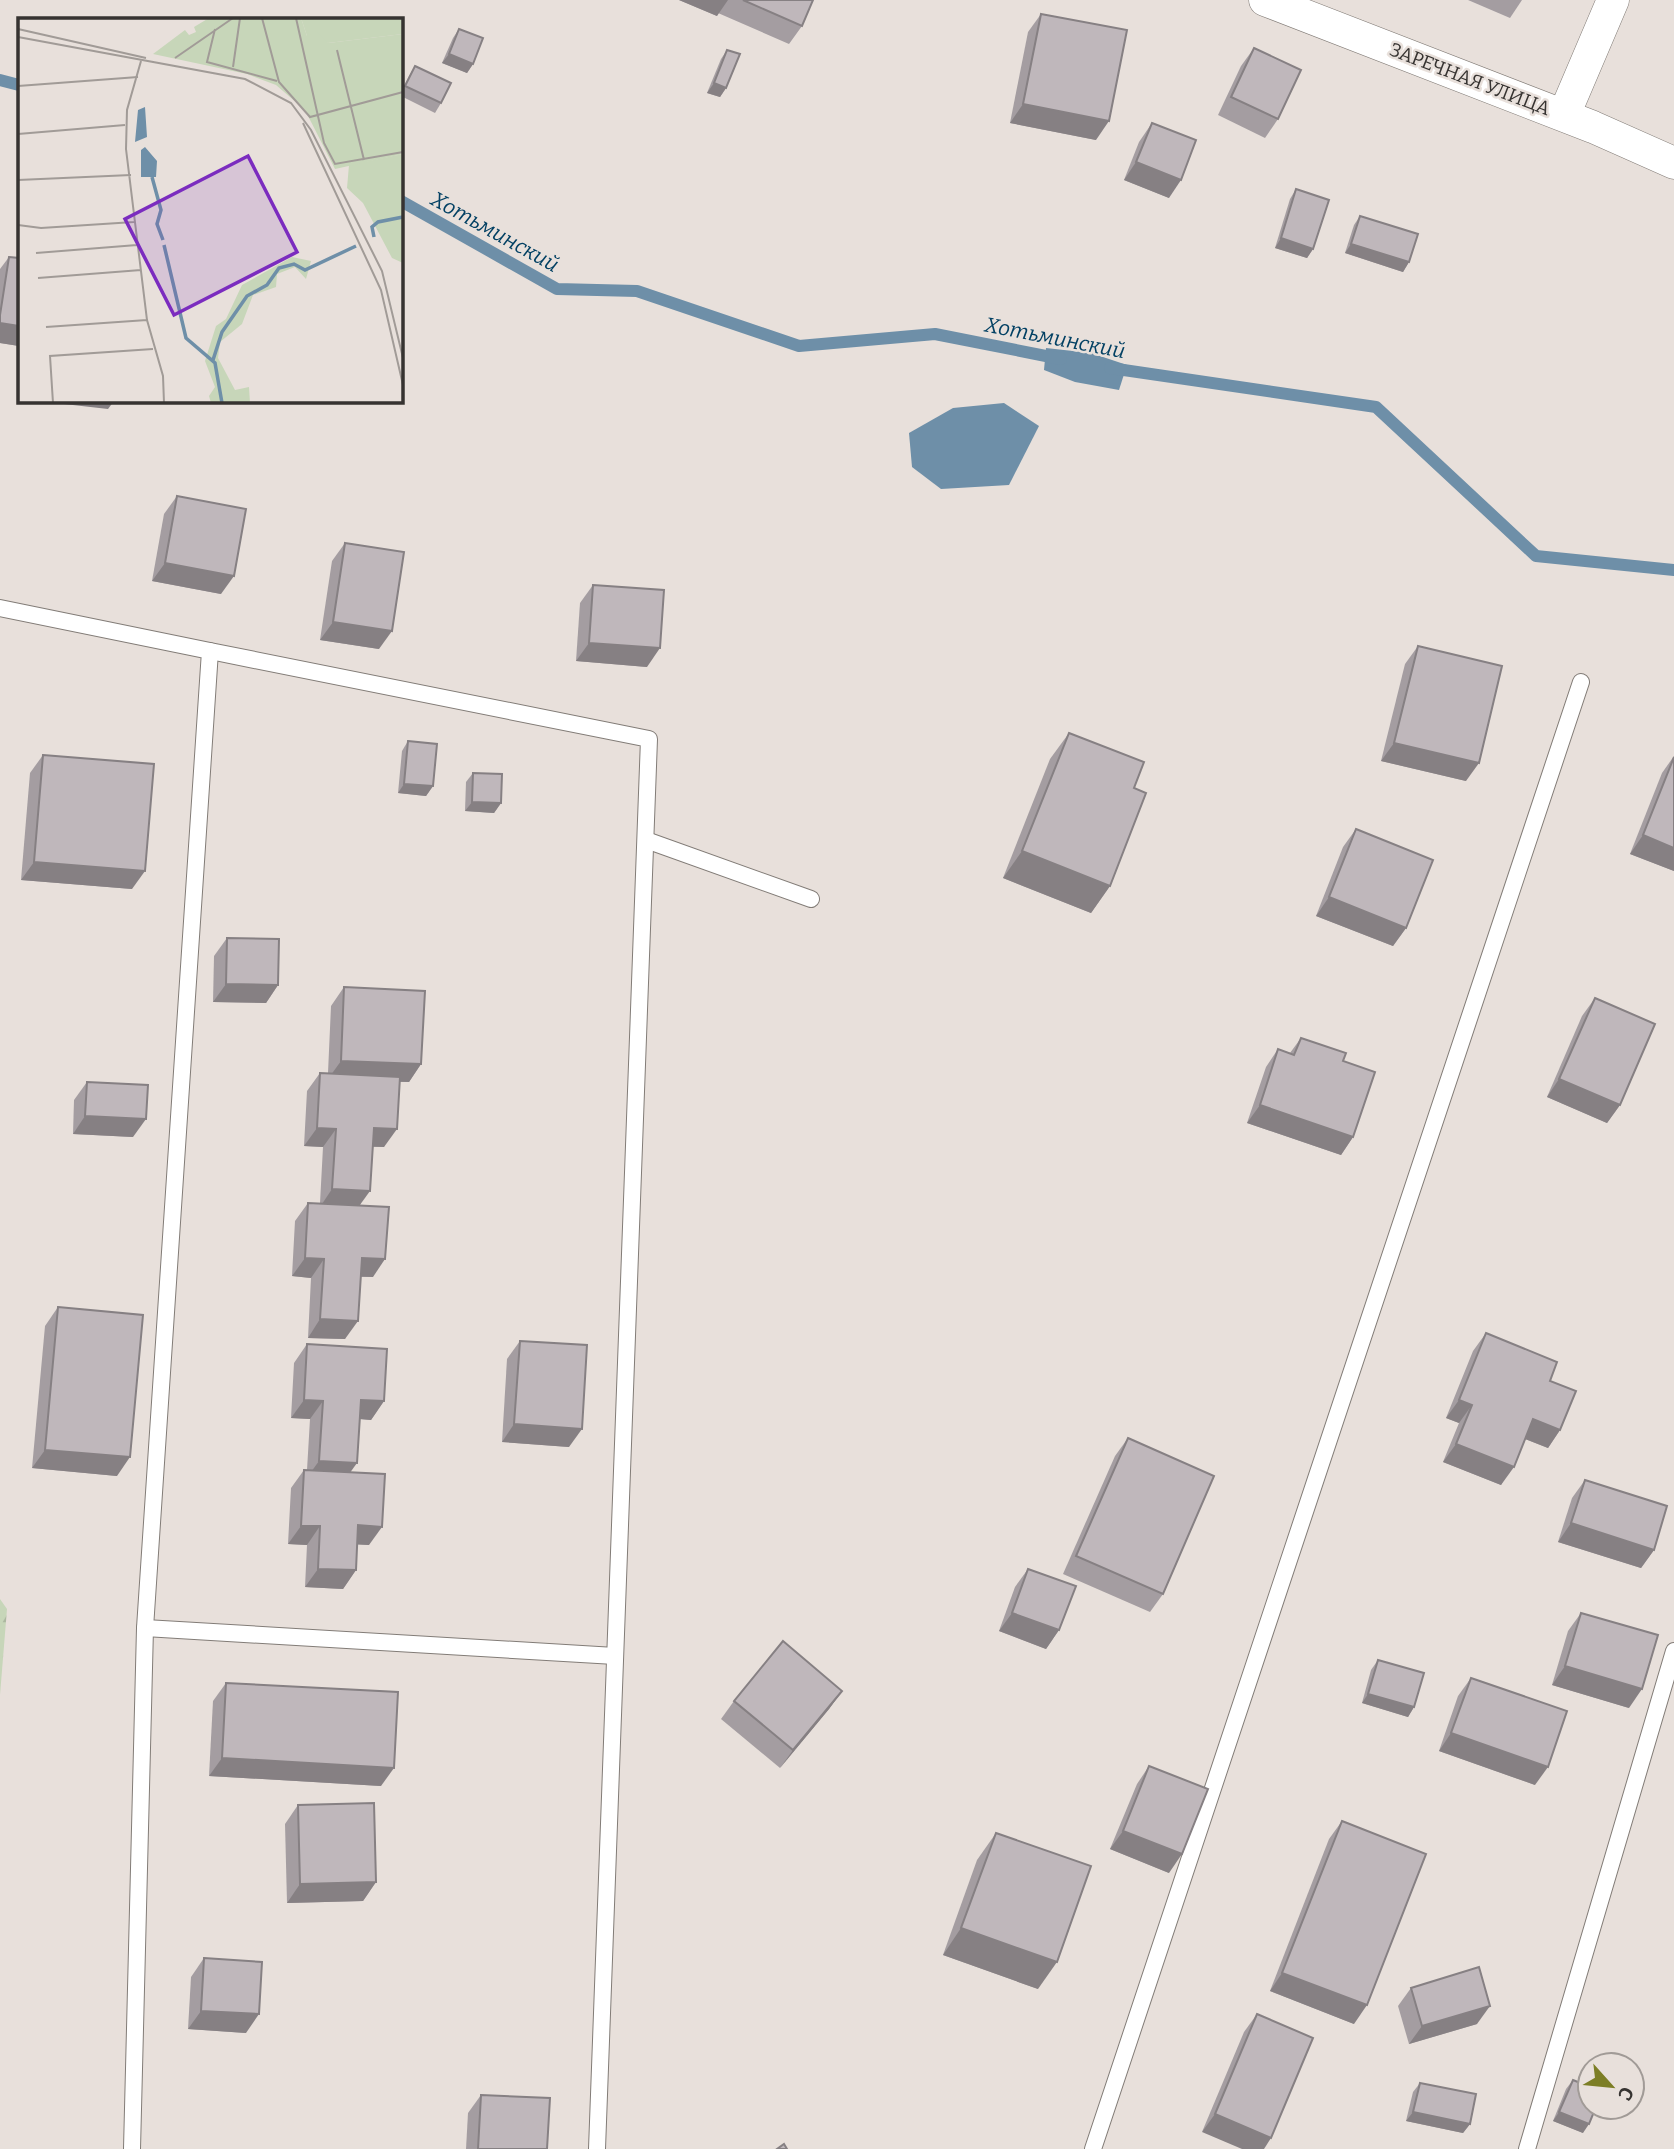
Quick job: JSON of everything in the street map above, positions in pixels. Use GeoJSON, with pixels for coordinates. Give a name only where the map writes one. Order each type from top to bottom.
{"type":"FeatureCollection","features":[{"type":"Feature","properties":{"kind":"street","name":"ЗАРЕЧНАЯ УЛИЦА"},"geometry":{"type":"LineString","coordinates":[[1265,0],[1564,115],[1674,163]]}},
{"type":"Feature","properties":{"kind":"street"},"geometry":{"type":"LineString","coordinates":[[1564,115],[1613,0]]}},
{"type":"Feature","properties":{"kind":"lane"},"geometry":{"type":"LineString","coordinates":[[0,608],[649,739],[597,2149]]}},
{"type":"Feature","properties":{"kind":"lane"},"geometry":{"type":"LineString","coordinates":[[132,2149],[145,1628],[210,651]]}},
{"type":"Feature","properties":{"kind":"lane"},"geometry":{"type":"LineString","coordinates":[[1093,2149],[1581,682]]}},
{"type":"Feature","properties":{"kind":"lane"},"geometry":{"type":"LineString","coordinates":[[646,840],[811,899]]}},
{"type":"Feature","properties":{"kind":"lane"},"geometry":{"type":"LineString","coordinates":[[145,1628],[615,1656]]}},
{"type":"Feature","properties":{"kind":"lane"},"geometry":{"type":"LineString","coordinates":[[1527,2149],[1674,1651]]}},
{"type":"Feature","properties":{"kind":"green space"},"geometry":{"type":"Polygon","coordinates":[[[0,1599],[7,1609],[0,1695],[0,1599]]]}},
{"type":"Feature","properties":{"kind":"water"},"geometry":{"type":"Polygon","coordinates":[[[1046,348],[1091,353],[1127,365],[1119,390],[1075,382],[1044,370],[1046,348]]]}},
{"type":"Feature","properties":{"kind":"water"},"geometry":{"type":"Polygon","coordinates":[[[1004,403],[1039,426],[1009,485],[941,489],[912,467],[909,433],[953,408],[1004,403]]]}},
{"type":"Feature","properties":{"kind":"building"},"geometry":{"type":"Polygon","coordinates":[[[743,0],[813,0],[802,26],[743,0]]]}},
{"type":"Feature","properties":{"kind":"building"},"geometry":{"type":"Polygon","coordinates":[[[1041,14],[1127,30],[1109,121],[1023,104],[1041,14]]]}},
{"type":"Feature","properties":{"kind":"building"},"geometry":{"type":"Polygon","coordinates":[[[459,29],[483,38],[473,64],[449,54],[459,29]]]}},
{"type":"Feature","properties":{"kind":"building"},"geometry":{"type":"Polygon","coordinates":[[[1254,48],[1301,70],[1278,119],[1231,97],[1254,48]]]}},
{"type":"Feature","properties":{"kind":"building"},"geometry":{"type":"Polygon","coordinates":[[[727,50],[740,54],[726,88],[714,83],[727,50]]]}},
{"type":"Feature","properties":{"kind":"building"},"geometry":{"type":"Polygon","coordinates":[[[415,66],[451,83],[441,103],[405,86],[415,66]]]}},
{"type":"Feature","properties":{"kind":"building"},"geometry":{"type":"Polygon","coordinates":[[[1152,123],[1196,140],[1181,180],[1136,162],[1152,123]]]}},
{"type":"Feature","properties":{"kind":"building"},"geometry":{"type":"Polygon","coordinates":[[[1296,189],[1329,200],[1313,249],[1281,238],[1296,189]]]}},
{"type":"Feature","properties":{"kind":"building"},"geometry":{"type":"Polygon","coordinates":[[[1360,216],[1418,234],[1409,262],[1351,244],[1360,216]]]}},
{"type":"Feature","properties":{"kind":"building"},"geometry":{"type":"Polygon","coordinates":[[[9,257],[18,258],[18,326],[0,323],[9,257]]]}},
{"type":"Feature","properties":{"kind":"building"},"geometry":{"type":"Polygon","coordinates":[[[177,496],[246,509],[234,576],[165,563],[177,496]]]}},
{"type":"Feature","properties":{"kind":"building"},"geometry":{"type":"Polygon","coordinates":[[[345,543],[404,552],[392,631],[333,622],[345,543]]]}},
{"type":"Feature","properties":{"kind":"building"},"geometry":{"type":"Polygon","coordinates":[[[593,585],[664,590],[660,648],[589,643],[593,585]]]}},
{"type":"Feature","properties":{"kind":"building"},"geometry":{"type":"Polygon","coordinates":[[[1418,646],[1502,666],[1479,763],[1394,743],[1418,646]]]}},
{"type":"Feature","properties":{"kind":"building"},"geometry":{"type":"Polygon","coordinates":[[[1069,733],[1144,762],[1134,788],[1146,793],[1110,886],[1022,851],[1069,733]]]}},
{"type":"Feature","properties":{"kind":"building"},"geometry":{"type":"Polygon","coordinates":[[[408,741],[437,744],[433,786],[404,784],[408,741]]]}},
{"type":"Feature","properties":{"kind":"building"},"geometry":{"type":"Polygon","coordinates":[[[43,755],[154,764],[145,871],[34,862],[43,755]]]}},
{"type":"Feature","properties":{"kind":"building"},"geometry":{"type":"Polygon","coordinates":[[[1674,757],[1674,848],[1643,835],[1674,757]]]}},
{"type":"Feature","properties":{"kind":"building"},"geometry":{"type":"Polygon","coordinates":[[[473,773],[502,774],[501,803],[472,802],[473,773]]]}},
{"type":"Feature","properties":{"kind":"building"},"geometry":{"type":"Polygon","coordinates":[[[1356,829],[1433,860],[1406,928],[1329,897],[1356,829]]]}},
{"type":"Feature","properties":{"kind":"building"},"geometry":{"type":"Polygon","coordinates":[[[227,938],[279,939],[278,985],[226,984],[227,938]]]}},
{"type":"Feature","properties":{"kind":"building"},"geometry":{"type":"Polygon","coordinates":[[[344,987],[425,991],[421,1064],[341,1061],[344,987]]]}},
{"type":"Feature","properties":{"kind":"building"},"geometry":{"type":"Polygon","coordinates":[[[1595,998],[1655,1024],[1620,1105],[1559,1079],[1595,998]]]}},
{"type":"Feature","properties":{"kind":"building"},"geometry":{"type":"Polygon","coordinates":[[[1301,1038],[1346,1053],[1343,1061],[1375,1072],[1353,1137],[1260,1105],[1278,1049],[1294,1055],[1301,1038]]]}},
{"type":"Feature","properties":{"kind":"building"},"geometry":{"type":"Polygon","coordinates":[[[320,1073],[400,1077],[397,1129],[374,1128],[370,1191],[332,1189],[336,1129],[317,1128],[320,1073]]]}},
{"type":"Feature","properties":{"kind":"building"},"geometry":{"type":"Polygon","coordinates":[[[87,1082],[148,1085],[146,1119],[85,1116],[87,1082]]]}},
{"type":"Feature","properties":{"kind":"building"},"geometry":{"type":"Polygon","coordinates":[[[308,1203],[389,1207],[385,1259],[362,1258],[358,1321],[320,1319],[324,1259],[305,1258],[308,1203]]]}},
{"type":"Feature","properties":{"kind":"building"},"geometry":{"type":"Polygon","coordinates":[[[58,1307],[143,1315],[130,1457],[45,1450],[58,1307]]]}},
{"type":"Feature","properties":{"kind":"building"},"geometry":{"type":"Polygon","coordinates":[[[1486,1333],[1557,1362],[1550,1381],[1576,1391],[1560,1430],[1533,1419],[1514,1467],[1456,1444],[1472,1405],[1459,1400],[1486,1333]]]}},
{"type":"Feature","properties":{"kind":"building"},"geometry":{"type":"Polygon","coordinates":[[[520,1341],[587,1345],[582,1429],[514,1424],[520,1341]]]}},
{"type":"Feature","properties":{"kind":"building"},"geometry":{"type":"Polygon","coordinates":[[[307,1344],[387,1349],[384,1401],[361,1400],[357,1463],[319,1461],[323,1401],[304,1400],[307,1344]]]}},
{"type":"Feature","properties":{"kind":"building"},"geometry":{"type":"Polygon","coordinates":[[[1128,1438],[1214,1476],[1163,1594],[1076,1556],[1128,1438]]]}},
{"type":"Feature","properties":{"kind":"building"},"geometry":{"type":"Polygon","coordinates":[[[304,1470],[385,1474],[382,1527],[358,1525],[356,1570],[318,1569],[320,1526],[301,1526],[304,1470]]]}},
{"type":"Feature","properties":{"kind":"building"},"geometry":{"type":"Polygon","coordinates":[[[1585,1480],[1667,1506],[1654,1550],[1571,1523],[1585,1480]]]}},
{"type":"Feature","properties":{"kind":"building"},"geometry":{"type":"Polygon","coordinates":[[[1028,1569],[1076,1586],[1059,1630],[1012,1613],[1028,1569]]]}},
{"type":"Feature","properties":{"kind":"building"},"geometry":{"type":"Polygon","coordinates":[[[1581,1613],[1658,1635],[1642,1689],[1565,1666],[1581,1613]]]}},
{"type":"Feature","properties":{"kind":"building"},"geometry":{"type":"Polygon","coordinates":[[[783,1641],[842,1691],[793,1750],[734,1701],[783,1641]]]}},
{"type":"Feature","properties":{"kind":"building"},"geometry":{"type":"Polygon","coordinates":[[[1378,1660],[1424,1673],[1414,1707],[1368,1694],[1378,1660]]]}},
{"type":"Feature","properties":{"kind":"building"},"geometry":{"type":"Polygon","coordinates":[[[1471,1678],[1567,1711],[1548,1767],[1451,1733],[1471,1678]]]}},
{"type":"Feature","properties":{"kind":"building"},"geometry":{"type":"Polygon","coordinates":[[[226,1683],[398,1692],[394,1768],[222,1758],[226,1683]]]}},
{"type":"Feature","properties":{"kind":"building"},"geometry":{"type":"Polygon","coordinates":[[[1149,1766],[1208,1789],[1182,1854],[1123,1831],[1149,1766]]]}},
{"type":"Feature","properties":{"kind":"building"},"geometry":{"type":"Polygon","coordinates":[[[374,1803],[376,1882],[300,1884],[298,1805],[374,1803]]]}},
{"type":"Feature","properties":{"kind":"building"},"geometry":{"type":"Polygon","coordinates":[[[1342,1821],[1426,1854],[1367,2005],[1282,1973],[1342,1821]]]}},
{"type":"Feature","properties":{"kind":"building"},"geometry":{"type":"Polygon","coordinates":[[[996,1833],[1091,1866],[1057,1962],[961,1928],[996,1833]]]}},
{"type":"Feature","properties":{"kind":"building"},"geometry":{"type":"Polygon","coordinates":[[[204,1958],[262,1962],[259,2014],[201,2011],[204,1958]]]}},
{"type":"Feature","properties":{"kind":"building"},"geometry":{"type":"Polygon","coordinates":[[[1479,1967],[1490,2006],[1422,2026],[1411,1988],[1479,1967]]]}},
{"type":"Feature","properties":{"kind":"building"},"geometry":{"type":"Polygon","coordinates":[[[1257,2014],[1313,2038],[1271,2138],[1215,2114],[1257,2014]]]}},
{"type":"Feature","properties":{"kind":"building"},"geometry":{"type":"Polygon","coordinates":[[[1573,2080],[1576,2081],[1576,2119],[1559,2112],[1573,2080]]]}},
{"type":"Feature","properties":{"kind":"building"},"geometry":{"type":"Polygon","coordinates":[[[1420,2083],[1476,2094],[1470,2124],[1413,2112],[1420,2083]]]}},
{"type":"Feature","properties":{"kind":"building"},"geometry":{"type":"Polygon","coordinates":[[[481,2095],[550,2098],[547,2149],[478,2149],[481,2095]]]}},
{"type":"Feature","properties":{"kind":"waterway","name":"Хотьминский"},"geometry":{"type":"LineString","coordinates":[[0,80],[18,85]]}},
{"type":"Feature","properties":{"kind":"waterway","name":"Хотьминский"},"geometry":{"type":"LineString","coordinates":[[402,202],[557,289],[637,291],[799,346],[935,334],[1061,359]]}},
{"type":"Feature","properties":{"kind":"waterway","name":"Хотьминский"},"geometry":{"type":"LineString","coordinates":[[1110,368],[1376,407],[1536,556],[1674,570]]}}]}
